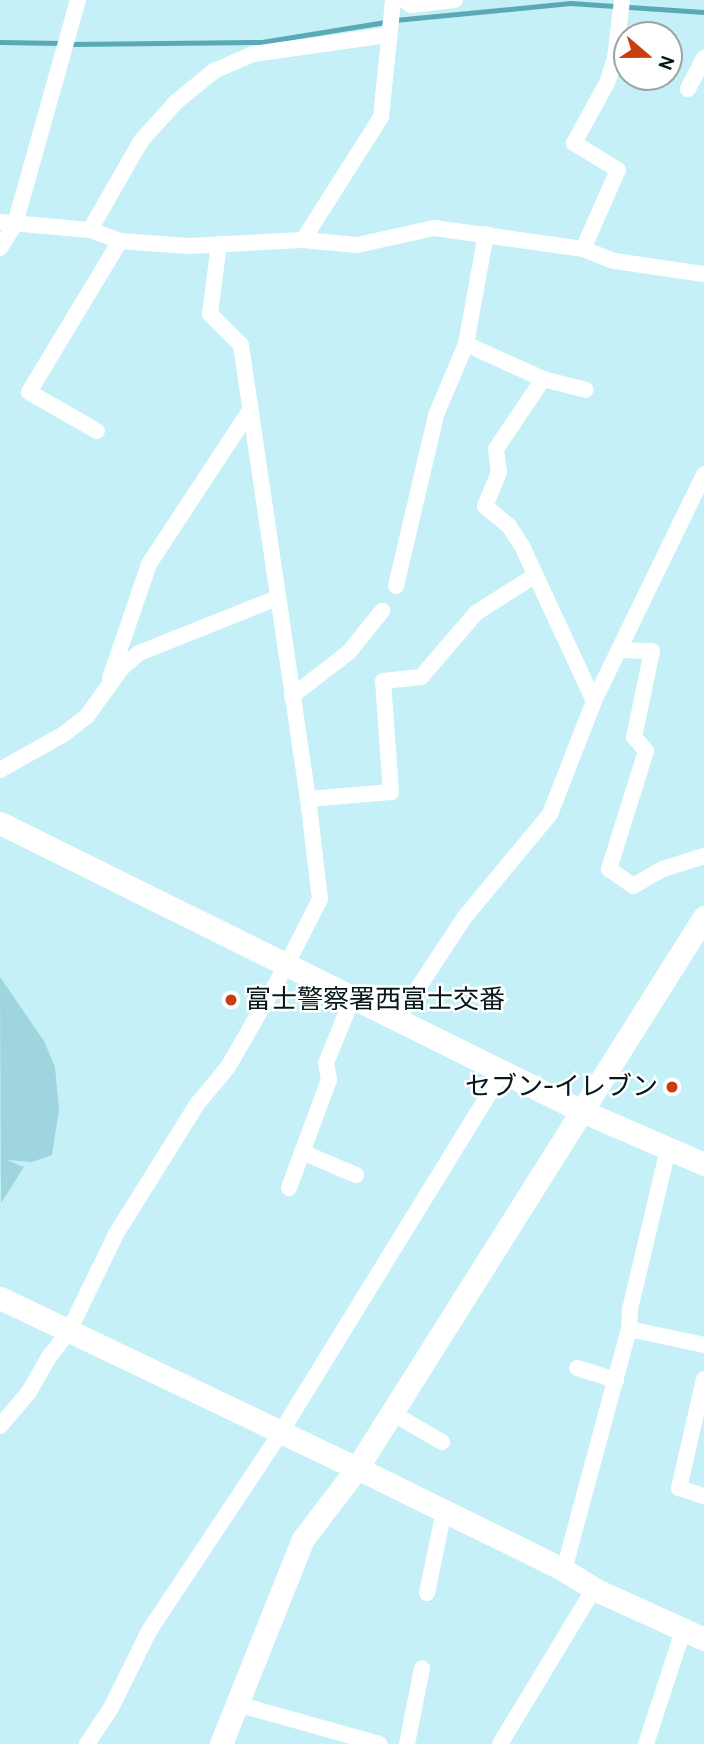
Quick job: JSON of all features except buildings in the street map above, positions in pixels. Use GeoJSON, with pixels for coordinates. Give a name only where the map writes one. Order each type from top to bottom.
{"type":"FeatureCollection","features":[{"type":"Feature","properties":{"kind":"street"},"geometry":{"type":"LineString","coordinates":[[0,248],[78,0]]}},
{"type":"Feature","properties":{"kind":"street"},"geometry":{"type":"LineString","coordinates":[[303,240],[381,117],[389,34],[397,3],[411,5],[454,0]]}},
{"type":"Feature","properties":{"kind":"street"},"geometry":{"type":"LineString","coordinates":[[583,249],[618,170],[574,143],[607,83],[615,58],[621,8]]}},
{"type":"Feature","properties":{"kind":"street"},"geometry":{"type":"LineString","coordinates":[[90,230],[141,141],[176,102],[214,71],[253,54],[389,34]]}},
{"type":"Feature","properties":{"kind":"street"},"geometry":{"type":"LineString","coordinates":[[688,89],[704,58]]}},
{"type":"Feature","properties":{"kind":"street"},"geometry":{"type":"LineString","coordinates":[[8,223],[90,230],[120,241],[188,246],[303,240],[357,245],[434,228],[583,249],[615,261],[704,274]]}},
{"type":"Feature","properties":{"kind":"street"},"geometry":{"type":"LineString","coordinates":[[396,586],[436,415],[466,344],[486,234]]}},
{"type":"Feature","properties":{"kind":"street"},"geometry":{"type":"LineString","coordinates":[[97,430],[29,392],[120,241]]}},
{"type":"Feature","properties":{"kind":"street"},"geometry":{"type":"LineString","coordinates":[[0,1426],[29,1392],[49,1357],[68,1333],[116,1234],[198,1103],[228,1067],[286,966],[320,899],[308,799],[241,345],[210,314],[219,244]]}},
{"type":"Feature","properties":{"kind":"street"},"geometry":{"type":"LineString","coordinates":[[466,344],[543,379],[586,390]]}},
{"type":"Feature","properties":{"kind":"street"},"geometry":{"type":"LineString","coordinates":[[543,379],[496,449],[499,472],[485,506],[509,526],[522,546],[594,701]]}},
{"type":"Feature","properties":{"kind":"street"},"geometry":{"type":"LineString","coordinates":[[107,688],[149,564],[249,412]]}},
{"type":"Feature","properties":{"kind":"street"},"geometry":{"type":"LineString","coordinates":[[397,1020],[464,918],[550,814],[594,701],[704,474]]}},
{"type":"Feature","properties":{"kind":"street"},"geometry":{"type":"LineString","coordinates":[[308,799],[391,792],[383,681],[421,677],[476,614],[534,576]]}},
{"type":"Feature","properties":{"kind":"street"},"geometry":{"type":"LineString","coordinates":[[0,770],[64,734],[87,716],[107,688],[139,653],[277,598]]}},
{"type":"Feature","properties":{"kind":"street"},"geometry":{"type":"LineString","coordinates":[[292,696],[349,652],[382,611]]}},
{"type":"Feature","properties":{"kind":"street"},"geometry":{"type":"LineString","coordinates":[[619,650],[652,651],[634,737],[646,751],[608,869],[633,886],[663,869],[704,856]]}},
{"type":"Feature","properties":{"kind":"street"},"geometry":{"type":"LineString","coordinates":[[0,823],[286,966],[504,1069],[583,1111],[704,1164]]}},
{"type":"Feature","properties":{"kind":"street"},"geometry":{"type":"LineString","coordinates":[[221,1744],[303,1539],[357,1468],[704,918]]}},
{"type":"Feature","properties":{"kind":"street"},"geometry":{"type":"LineString","coordinates":[[289,1188],[329,1080],[326,1063],[353,998]]}},
{"type":"Feature","properties":{"kind":"street"},"geometry":{"type":"LineString","coordinates":[[87,1744],[111,1708],[149,1631],[281,1432],[504,1069]]}},
{"type":"Feature","properties":{"kind":"street"},"geometry":{"type":"LineString","coordinates":[[564,1570],[629,1329],[630,1309],[668,1150]]}},
{"type":"Feature","properties":{"kind":"street"},"geometry":{"type":"LineString","coordinates":[[302,1152],[356,1175]]}},
{"type":"Feature","properties":{"kind":"street"},"geometry":{"type":"LineString","coordinates":[[0,1298],[68,1333],[357,1468],[564,1570],[594,1589],[698,1635],[646,1744]]}},
{"type":"Feature","properties":{"kind":"street"},"geometry":{"type":"LineString","coordinates":[[629,1329],[704,1345]]}},
{"type":"Feature","properties":{"kind":"street"},"geometry":{"type":"LineString","coordinates":[[577,1368],[616,1380]]}},
{"type":"Feature","properties":{"kind":"street"},"geometry":{"type":"LineString","coordinates":[[704,1378],[679,1488],[704,1496]]}},
{"type":"Feature","properties":{"kind":"street"},"geometry":{"type":"LineString","coordinates":[[392,1413],[442,1442]]}},
{"type":"Feature","properties":{"kind":"street"},"geometry":{"type":"LineString","coordinates":[[427,1593],[444,1511]]}},
{"type":"Feature","properties":{"kind":"street"},"geometry":{"type":"LineString","coordinates":[[500,1744],[594,1589]]}},
{"type":"Feature","properties":{"kind":"street"},"geometry":{"type":"LineString","coordinates":[[408,1744],[422,1668]]}},
{"type":"Feature","properties":{"kind":"street"},"geometry":{"type":"LineString","coordinates":[[237,1704],[373,1744]]}},
{"type":"Feature","properties":{"kind":"shaded area"},"geometry":{"type":"Polygon","coordinates":[[[0,977],[44,1041],[55,1067],[59,1110],[52,1155],[32,1162],[7,1160],[24,1167],[1,1203],[0,977]]]}},
{"type":"Feature","properties":{"kind":"waterway"},"geometry":{"type":"LineString","coordinates":[[395,20],[570,3],[704,12]]}},
{"type":"Feature","properties":{"kind":"waterway"},"geometry":{"type":"LineString","coordinates":[[71,44],[262,42],[386,22]]}},
{"type":"Feature","properties":{"kind":"waterway"},"geometry":{"type":"LineString","coordinates":[[0,42],[62,43]]}},
{"type":"Feature","properties":{"kind":"place","name":"富士警察署西富士交番"},"geometry":{"type":"Point","coordinates":[231,1000]}},
{"type":"Feature","properties":{"kind":"place","name":"セブン-イレブン"},"geometry":{"type":"Point","coordinates":[672,1087]}}]}
